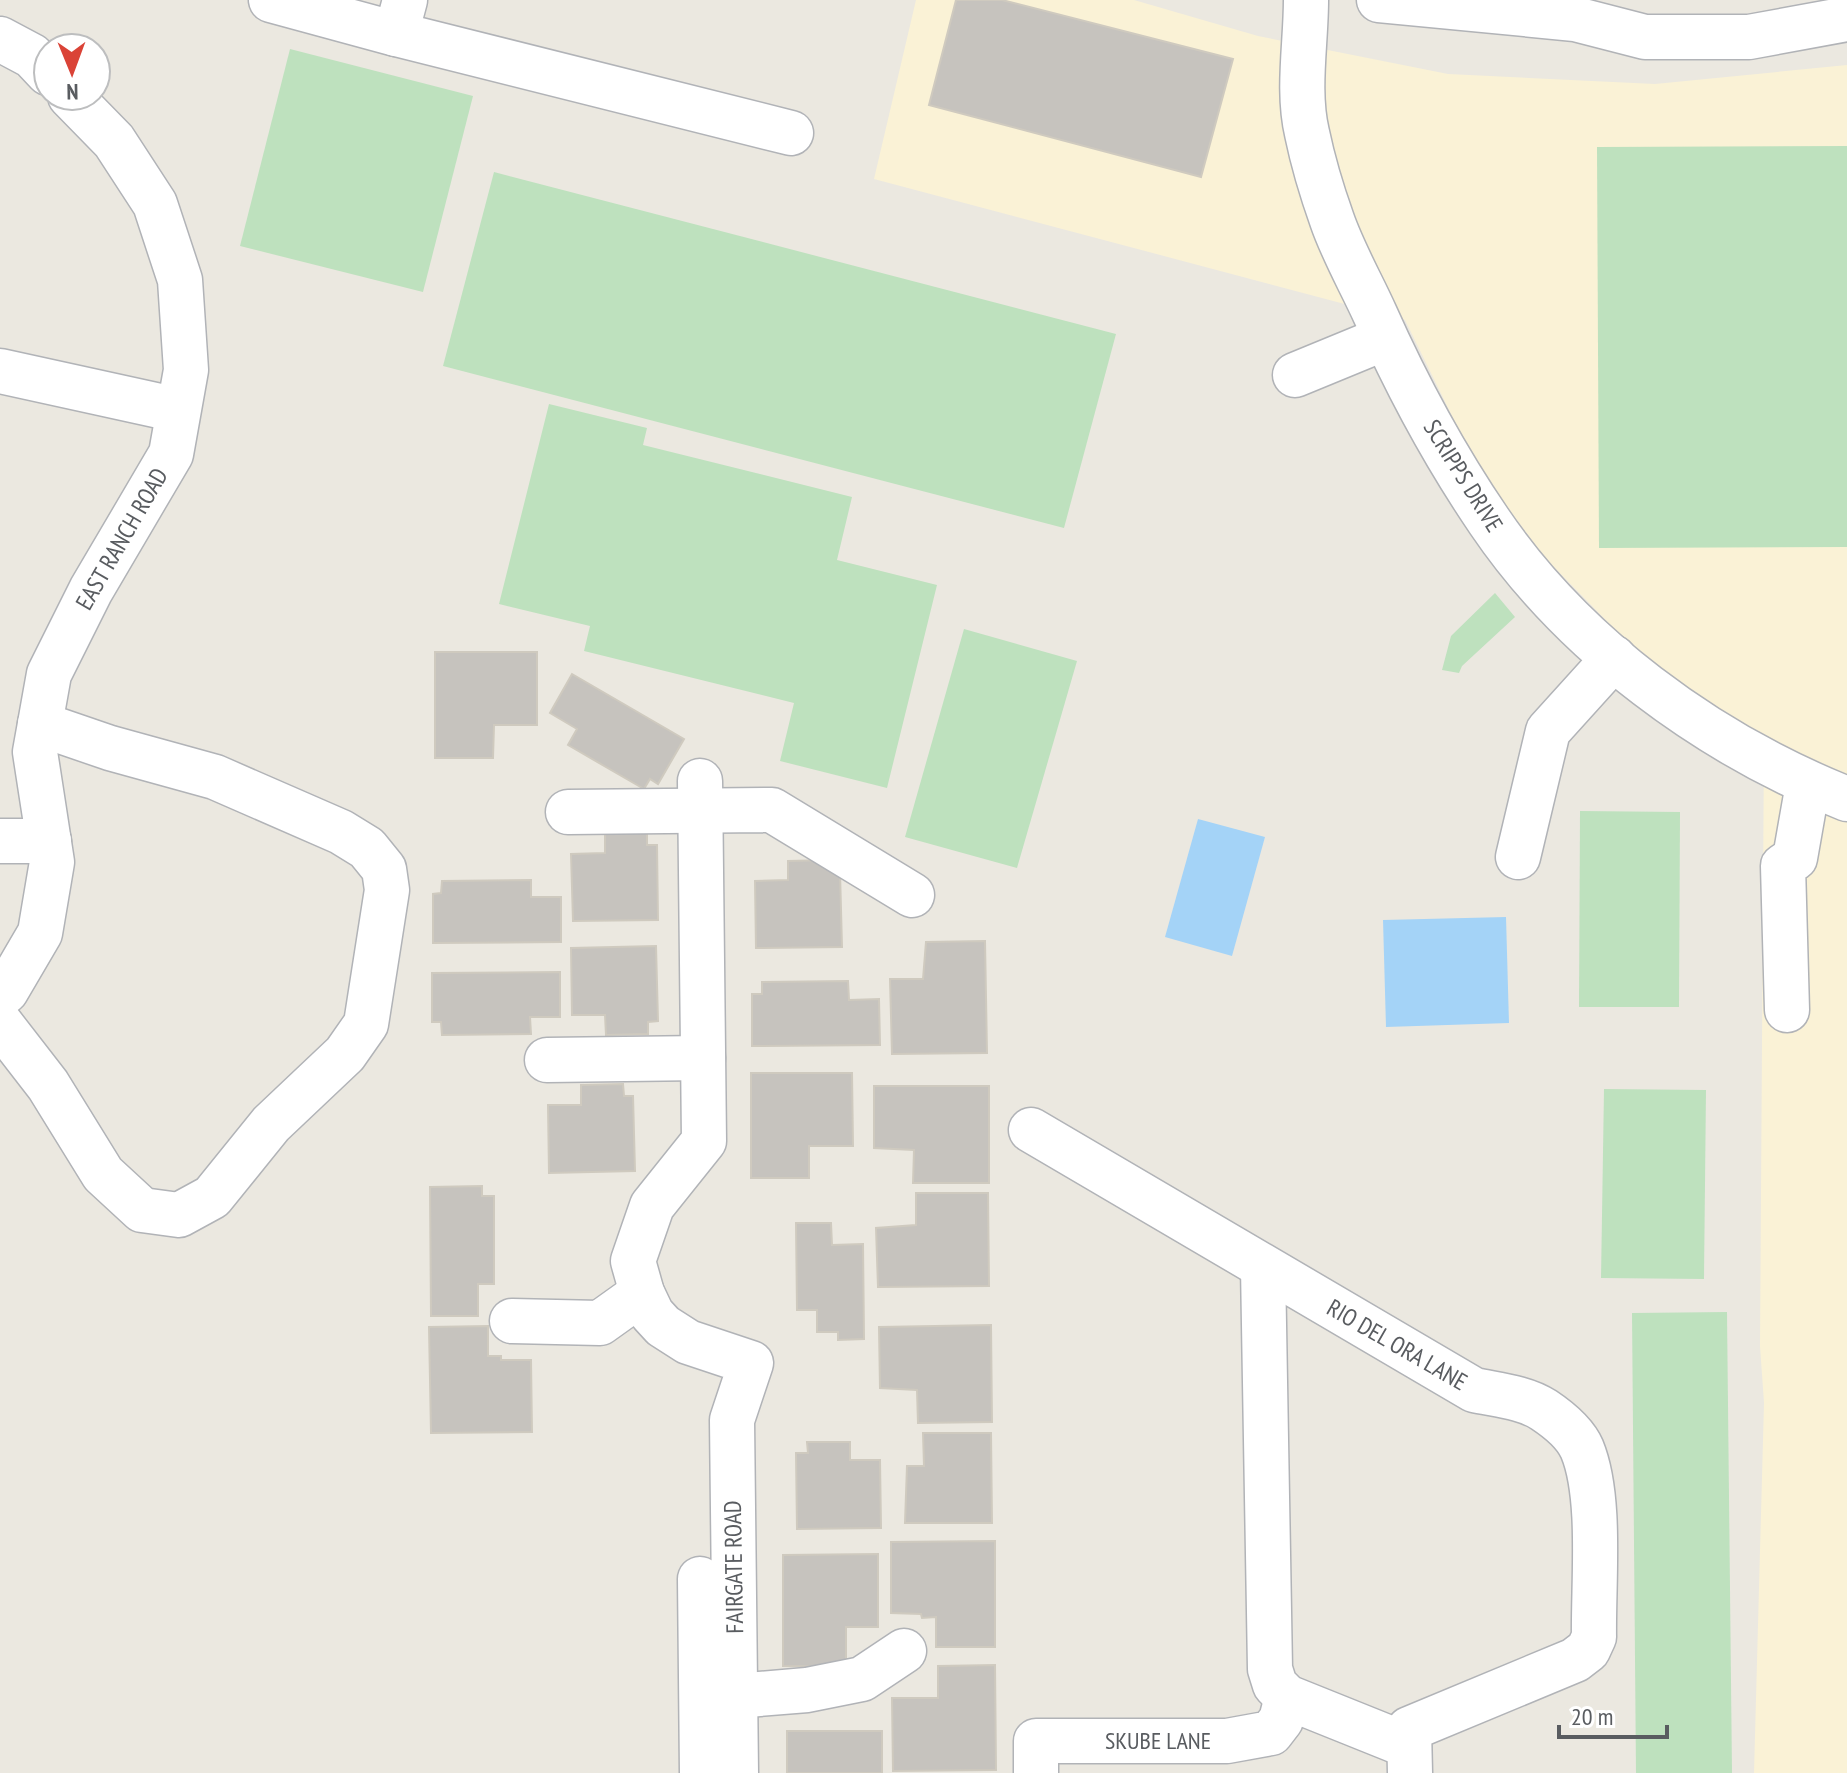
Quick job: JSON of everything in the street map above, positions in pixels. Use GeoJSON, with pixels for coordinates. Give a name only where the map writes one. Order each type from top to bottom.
{"type":"FeatureCollection","features":[{"type":"Feature","properties":{"kind":"street"},"geometry":{"type":"LineString","coordinates":[[271,0],[400,17],[791,133]]}},
{"type":"Feature","properties":{"kind":"street","name":"SCRIPPS DRIVE"},"geometry":{"type":"LineString","coordinates":[[1306,0],[1303,74],[1306,130],[1332,222],[1385,338],[1444,450],[1490,523],[1524,567],[1580,628],[1643,683],[1710,731],[1827,792]]}},
{"type":"Feature","properties":{"kind":"street"},"geometry":{"type":"LineString","coordinates":[[1379,0],[1407,5],[1575,10],[1632,0]]}},
{"type":"Feature","properties":{"kind":"street"},"geometry":{"type":"LineString","coordinates":[[1575,10],[1645,37],[1749,37],[1847,19]]}},
{"type":"Feature","properties":{"kind":"street"},"geometry":{"type":"LineString","coordinates":[[0,39],[32,56]]}},
{"type":"Feature","properties":{"kind":"street","name":"EAST RANCH ROAD"},"geometry":{"type":"LineString","coordinates":[[0,996],[40,933],[52,862],[35,752],[49,674],[91,590],[171,454],[186,370],[180,280],[155,204],[114,141],[86,112]]}},
{"type":"Feature","properties":{"kind":"street"},"geometry":{"type":"LineString","coordinates":[[1295,375],[1385,338]]}},
{"type":"Feature","properties":{"kind":"street"},"geometry":{"type":"LineString","coordinates":[[0,371],[178,410]]}},
{"type":"Feature","properties":{"kind":"street"},"geometry":{"type":"LineString","coordinates":[[1518,857],[1548,731],[1614,658]]}},
{"type":"Feature","properties":{"kind":"street"},"geometry":{"type":"LineString","coordinates":[[0,1023],[48,1085],[103,1174],[142,1210],[179,1215],[212,1197],[271,1124],[345,1054],[366,1024],[387,890],[384,869],[367,848],[341,832],[215,777],[110,748],[40,724]]}},
{"type":"Feature","properties":{"kind":"street"},"geometry":{"type":"LineString","coordinates":[[1787,1010],[1783,866],[1795,858],[1827,792]]}},
{"type":"Feature","properties":{"kind":"street"},"geometry":{"type":"LineString","coordinates":[[512,1321],[600,1323],[642,1293],[633,1261],[652,1206],[704,1141],[700,796]]}},
{"type":"Feature","properties":{"kind":"street"},"geometry":{"type":"LineString","coordinates":[[568,812],[700,796],[772,810],[912,895]]}},
{"type":"Feature","properties":{"kind":"street"},"geometry":{"type":"LineString","coordinates":[[0,841],[49,841]]}},
{"type":"Feature","properties":{"kind":"street"},"geometry":{"type":"LineString","coordinates":[[547,1060],[703,1058]]}},
{"type":"Feature","properties":{"kind":"street","name":"RIO DEL ORA LANE"},"geometry":{"type":"LineString","coordinates":[[1031,1130],[1474,1390],[1515,1398],[1542,1408],[1567,1428],[1581,1447],[1593,1485],[1594,1637],[1588,1650],[1575,1660],[1409,1729],[1410,1760],[1287,1697]]}},
{"type":"Feature","properties":{"kind":"street"},"geometry":{"type":"LineString","coordinates":[[1263,1267],[1270,1669],[1275,1685],[1287,1697]]}},
{"type":"Feature","properties":{"kind":"street","name":"FAIRGATE ROAD"},"geometry":{"type":"LineString","coordinates":[[642,1293],[652,1314],[663,1326],[688,1342],[751,1363],[732,1420],[736,1773]]}},
{"type":"Feature","properties":{"kind":"street"},"geometry":{"type":"LineString","coordinates":[[700,1579],[702,1773]]}},
{"type":"Feature","properties":{"kind":"street"},"geometry":{"type":"LineString","coordinates":[[735,1696],[807,1690],[862,1679],[904,1651]]}},
{"type":"Feature","properties":{"kind":"street","name":"SKUBE LANE"},"geometry":{"type":"LineString","coordinates":[[1036,1773],[1036,1741],[1227,1741],[1271,1733],[1281,1720],[1287,1697]]}},
{"type":"Feature","properties":{"kind":"shaded area"},"geometry":{"type":"Polygon","coordinates":[[[916,0],[1134,0],[1258,36],[1448,74],[1655,84],[1847,65],[1847,1773],[1754,1773],[1764,1403],[1760,1346],[1764,739],[1640,655],[1546,559],[1477,467],[1405,320],[874,179],[916,0]]]}},
{"type":"Feature","properties":{"kind":"green space"},"geometry":{"type":"Polygon","coordinates":[[[290,49],[473,96],[423,292],[240,246],[290,49]]]}},
{"type":"Feature","properties":{"kind":"green space"},"geometry":{"type":"Polygon","coordinates":[[[1847,146],[1847,547],[1599,548],[1597,147],[1847,146]]]}},
{"type":"Feature","properties":{"kind":"green space"},"geometry":{"type":"Polygon","coordinates":[[[494,172],[1116,334],[1064,528],[443,366],[494,172]]]}},
{"type":"Feature","properties":{"kind":"green space"},"geometry":{"type":"Polygon","coordinates":[[[549,404],[647,428],[643,445],[852,497],[837,560],[937,585],[887,788],[780,761],[794,703],[584,651],[590,626],[499,604],[549,404]]]}},
{"type":"Feature","properties":{"kind":"green space"},"geometry":{"type":"Polygon","coordinates":[[[1495,593],[1515,617],[1462,666],[1459,673],[1442,670],[1451,636],[1495,593]]]}},
{"type":"Feature","properties":{"kind":"green space"},"geometry":{"type":"Polygon","coordinates":[[[964,629],[1077,661],[1017,868],[905,837],[964,629]]]}},
{"type":"Feature","properties":{"kind":"green space"},"geometry":{"type":"Polygon","coordinates":[[[1580,811],[1680,812],[1679,1007],[1579,1007],[1580,811]]]}},
{"type":"Feature","properties":{"kind":"green space"},"geometry":{"type":"Polygon","coordinates":[[[1604,1089],[1706,1090],[1704,1279],[1601,1278],[1604,1089]]]}},
{"type":"Feature","properties":{"kind":"green space"},"geometry":{"type":"Polygon","coordinates":[[[1727,1312],[1732,1773],[1636,1773],[1632,1313],[1727,1312]]]}},
{"type":"Feature","properties":{"kind":"water"},"geometry":{"type":"Polygon","coordinates":[[[1198,819],[1265,837],[1232,956],[1165,937],[1198,819]]]}},
{"type":"Feature","properties":{"kind":"water"},"geometry":{"type":"Polygon","coordinates":[[[1506,917],[1509,1023],[1386,1027],[1383,920],[1506,917]]]}},
{"type":"Feature","properties":{"kind":"building"},"geometry":{"type":"Polygon","coordinates":[[[956,0],[1002,0],[1233,59],[1201,177],[929,105],[956,0]]]}},
{"type":"Feature","properties":{"kind":"building"},"geometry":{"type":"Polygon","coordinates":[[[435,652],[537,652],[537,725],[494,725],[493,758],[435,758],[435,652]]]}},
{"type":"Feature","properties":{"kind":"building"},"geometry":{"type":"Polygon","coordinates":[[[572,674],[684,739],[658,784],[650,779],[644,789],[568,745],[577,729],[550,713],[572,674]]]}},
{"type":"Feature","properties":{"kind":"building"},"geometry":{"type":"Polygon","coordinates":[[[605,833],[647,833],[647,845],[657,845],[658,920],[573,921],[571,854],[605,853],[605,833]]]}},
{"type":"Feature","properties":{"kind":"building"},"geometry":{"type":"Polygon","coordinates":[[[830,860],[831,872],[840,872],[842,947],[756,948],[755,881],[788,880],[788,861],[830,860]]]}},
{"type":"Feature","properties":{"kind":"building"},"geometry":{"type":"Polygon","coordinates":[[[531,880],[531,897],[561,897],[561,942],[433,943],[433,894],[441,893],[442,881],[531,880]]]}},
{"type":"Feature","properties":{"kind":"building"},"geometry":{"type":"Polygon","coordinates":[[[985,941],[987,1053],[892,1054],[890,979],[923,979],[926,942],[985,941]]]}},
{"type":"Feature","properties":{"kind":"building"},"geometry":{"type":"Polygon","coordinates":[[[656,946],[658,1021],[648,1022],[648,1034],[606,1035],[605,1015],[572,1015],[571,948],[656,946]]]}},
{"type":"Feature","properties":{"kind":"building"},"geometry":{"type":"Polygon","coordinates":[[[560,972],[560,1017],[530,1017],[531,1034],[442,1035],[441,1022],[432,1022],[432,973],[560,972]]]}},
{"type":"Feature","properties":{"kind":"building"},"geometry":{"type":"Polygon","coordinates":[[[848,981],[849,1000],[879,999],[880,1045],[752,1046],[752,994],[762,994],[762,982],[848,981]]]}},
{"type":"Feature","properties":{"kind":"building"},"geometry":{"type":"Polygon","coordinates":[[[751,1073],[852,1073],[853,1146],[809,1146],[809,1178],[751,1178],[751,1073]]]}},
{"type":"Feature","properties":{"kind":"building"},"geometry":{"type":"Polygon","coordinates":[[[623,1084],[624,1096],[633,1096],[635,1171],[549,1173],[548,1105],[581,1105],[581,1085],[623,1084]]]}},
{"type":"Feature","properties":{"kind":"building"},"geometry":{"type":"Polygon","coordinates":[[[874,1086],[989,1086],[989,1183],[913,1183],[914,1150],[874,1148],[874,1086]]]}},
{"type":"Feature","properties":{"kind":"building"},"geometry":{"type":"Polygon","coordinates":[[[482,1186],[482,1196],[494,1196],[494,1284],[478,1284],[478,1316],[431,1316],[430,1187],[482,1186]]]}},
{"type":"Feature","properties":{"kind":"building"},"geometry":{"type":"Polygon","coordinates":[[[916,1193],[988,1193],[989,1286],[878,1287],[876,1228],[916,1225],[916,1193]]]}},
{"type":"Feature","properties":{"kind":"building"},"geometry":{"type":"Polygon","coordinates":[[[796,1223],[831,1223],[832,1245],[863,1244],[864,1339],[838,1340],[838,1332],[817,1332],[817,1310],[797,1310],[796,1223]]]}},
{"type":"Feature","properties":{"kind":"building"},"geometry":{"type":"Polygon","coordinates":[[[991,1325],[992,1422],[918,1423],[917,1390],[880,1388],[879,1327],[991,1325]]]}},
{"type":"Feature","properties":{"kind":"building"},"geometry":{"type":"Polygon","coordinates":[[[488,1326],[488,1356],[501,1356],[501,1360],[531,1360],[532,1432],[431,1433],[429,1327],[488,1326]]]}},
{"type":"Feature","properties":{"kind":"building"},"geometry":{"type":"Polygon","coordinates":[[[923,1433],[991,1433],[992,1523],[905,1523],[907,1466],[924,1466],[923,1433]]]}},
{"type":"Feature","properties":{"kind":"building"},"geometry":{"type":"Polygon","coordinates":[[[807,1442],[850,1442],[850,1460],[880,1460],[881,1528],[797,1529],[796,1453],[808,1453],[807,1442]]]}},
{"type":"Feature","properties":{"kind":"building"},"geometry":{"type":"Polygon","coordinates":[[[995,1541],[995,1647],[936,1647],[936,1617],[891,1613],[891,1542],[995,1541]]]}},
{"type":"Feature","properties":{"kind":"building"},"geometry":{"type":"Polygon","coordinates":[[[878,1554],[878,1627],[846,1627],[846,1667],[783,1666],[783,1555],[878,1554]]]}},
{"type":"Feature","properties":{"kind":"building"},"geometry":{"type":"Polygon","coordinates":[[[995,1665],[996,1770],[893,1771],[892,1698],[938,1698],[938,1666],[995,1665]]]}},
{"type":"Feature","properties":{"kind":"building"},"geometry":{"type":"Polygon","coordinates":[[[787,1731],[882,1731],[882,1773],[787,1773],[787,1731]]]}}]}
